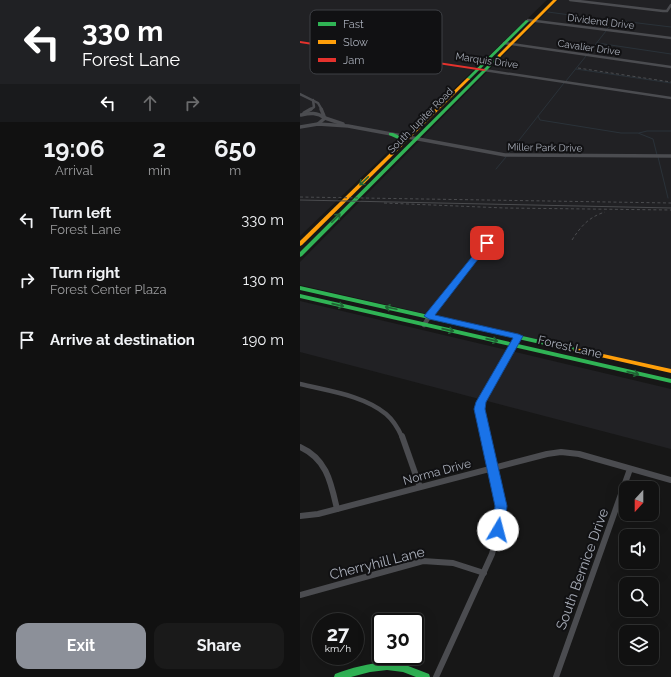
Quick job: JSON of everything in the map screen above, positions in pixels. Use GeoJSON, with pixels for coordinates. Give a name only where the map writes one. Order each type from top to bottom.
{"type":"FeatureCollection","features":[{"type":"Feature","properties":{"kind":"main road","name":"South Jupiter Road"},"geometry":{"type":"LineString","coordinates":[[543,9],[548,0]]}},
{"type":"Feature","properties":{"kind":"main road","name":"South Jupiter Road"},"geometry":{"type":"LineString","coordinates":[[300,244],[408,137],[449,101],[531,20],[555,0]]}},
{"type":"Feature","properties":{"kind":"main road","name":"Marquis Drive"},"geometry":{"type":"LineString","coordinates":[[300,42],[310,44]]}},
{"type":"Feature","properties":{"kind":"main road","name":"Marquis Drive"},"geometry":{"type":"LineString","coordinates":[[442,64],[481,70]]}},
{"type":"Feature","properties":{"kind":"main road","name":"South Jupiter Road"},"geometry":{"type":"LineString","coordinates":[[300,255],[416,138],[449,101]]}},
{"type":"Feature","properties":{"kind":"main road"},"geometry":{"type":"LineString","coordinates":[[391,134],[400,138],[401,144]]}},
{"type":"Feature","properties":{"kind":"main road"},"geometry":{"type":"LineString","coordinates":[[374,171],[382,172]]}},
{"type":"Feature","properties":{"kind":"main road"},"geometry":{"type":"LineString","coordinates":[[315,229],[323,231]]}},
{"type":"Feature","properties":{"kind":"main road","name":"Forest Lane"},"geometry":{"type":"LineString","coordinates":[[300,288],[671,371]]}},
{"type":"Feature","properties":{"kind":"main road","name":"Forest Lane"},"geometry":{"type":"LineString","coordinates":[[300,296],[671,381]]}},
{"type":"Feature","properties":{"kind":"main road"},"geometry":{"type":"LineString","coordinates":[[615,368],[619,359]]}},
{"type":"Feature","properties":{"kind":"main road"},"geometry":{"type":"LineString","coordinates":[[338,677],[378,666],[402,668],[426,677]]}},
{"type":"Feature","properties":{"kind":"street"},"geometry":{"type":"LineString","coordinates":[[570,0],[667,11],[671,5]]}},
{"type":"Feature","properties":{"kind":"street","name":"Dividend Drive"},"geometry":{"type":"LineString","coordinates":[[531,20],[671,38]]}},
{"type":"Feature","properties":{"kind":"street","name":"Cavalier Drive"},"geometry":{"type":"LineString","coordinates":[[508,44],[671,67]]}},
{"type":"Feature","properties":{"kind":"street","name":"Marquis Drive"},"geometry":{"type":"LineString","coordinates":[[481,70],[671,98]]}},
{"type":"Feature","properties":{"kind":"street"},"geometry":{"type":"LineString","coordinates":[[300,94],[318,103],[324,114],[322,122],[312,127],[300,127]]}},
{"type":"Feature","properties":{"kind":"street"},"geometry":{"type":"LineString","coordinates":[[300,115],[314,107],[313,100]]}},
{"type":"Feature","properties":{"kind":"street"},"geometry":{"type":"LineString","coordinates":[[300,115],[314,113],[348,126]]}},
{"type":"Feature","properties":{"kind":"street"},"geometry":{"type":"LineString","coordinates":[[300,127],[318,124],[348,126]]}},
{"type":"Feature","properties":{"kind":"street","name":"Miller Park Drive"},"geometry":{"type":"LineString","coordinates":[[348,126],[505,155],[671,156]]}},
{"type":"Feature","properties":{"kind":"street"},"geometry":{"type":"LineString","coordinates":[[424,325],[429,316],[492,237]]}},
{"type":"Feature","properties":{"kind":"street"},"geometry":{"type":"LineString","coordinates":[[436,677],[492,554],[500,519],[501,506],[480,409],[481,402],[518,336]]}},
{"type":"Feature","properties":{"kind":"street"},"geometry":{"type":"LineString","coordinates":[[300,384],[367,402],[383,411],[393,420],[400,434],[420,487]]}},
{"type":"Feature","properties":{"kind":"street"},"geometry":{"type":"LineString","coordinates":[[300,447],[310,451],[322,463],[328,473],[337,509]]}},
{"type":"Feature","properties":{"kind":"street","name":"Norma Drive"},"geometry":{"type":"LineString","coordinates":[[300,516],[318,514],[546,454],[561,452],[579,454],[671,480]]}},
{"type":"Feature","properties":{"kind":"street","name":"South Bernice Drive"},"geometry":{"type":"LineString","coordinates":[[556,677],[630,469]]}},
{"type":"Feature","properties":{"kind":"street","name":"Cherryhill Lane"},"geometry":{"type":"LineString","coordinates":[[300,595],[423,561],[453,563],[484,572]]}},
{"type":"Feature","properties":{"kind":"shaded area"},"geometry":{"type":"Polygon","coordinates":[[[300,0],[547,0],[300,236],[300,0]]]}},
{"type":"Feature","properties":{"kind":"shaded area"},"geometry":{"type":"Polygon","coordinates":[[[558,0],[671,0],[671,370],[300,285],[300,262],[558,0]]]}},
{"type":"Feature","properties":{"kind":"shaded area"},"geometry":{"type":"Polygon","coordinates":[[[300,301],[671,389],[671,449],[300,352],[300,301]]]}},
{"type":"Feature","properties":{"kind":"waterway"},"geometry":{"type":"LineString","coordinates":[[548,12],[614,21],[607,29]]}},
{"type":"Feature","properties":{"kind":"waterway"},"geometry":{"type":"LineString","coordinates":[[613,20],[671,27]]}},
{"type":"Feature","properties":{"kind":"waterway"},"geometry":{"type":"LineString","coordinates":[[588,54],[606,31]]}},
{"type":"Feature","properties":{"kind":"waterway"},"geometry":{"type":"LineString","coordinates":[[597,43],[671,54]]}},
{"type":"Feature","properties":{"kind":"waterway"},"geometry":{"type":"LineString","coordinates":[[566,81],[586,56]]}},
{"type":"Feature","properties":{"kind":"waterway"},"geometry":{"type":"LineString","coordinates":[[576,69],[671,83]]}},
{"type":"Feature","properties":{"kind":"waterway"},"geometry":{"type":"LineString","coordinates":[[538,116],[564,83]]}},
{"type":"Feature","properties":{"kind":"waterway"},"geometry":{"type":"LineString","coordinates":[[509,153],[538,116]]}},
{"type":"Feature","properties":{"kind":"waterway"},"geometry":{"type":"LineString","coordinates":[[538,116],[540,120],[621,133],[638,133],[653,139],[657,155]]}},
{"type":"Feature","properties":{"kind":"waterway"},"geometry":{"type":"LineString","coordinates":[[639,133],[647,131],[671,131]]}},
{"type":"Feature","properties":{"kind":"waterway"},"geometry":{"type":"LineString","coordinates":[[496,169],[506,157]]}},
{"type":"Feature","properties":{"kind":"waterway"},"geometry":{"type":"LineString","coordinates":[[658,157],[668,198]]}},
{"type":"Feature","properties":{"kind":"tram line"},"geometry":{"type":"LineString","coordinates":[[300,200],[671,208]]}},
{"type":"Feature","properties":{"kind":"railway"},"geometry":{"type":"LineString","coordinates":[[578,68],[671,82]]}},
{"type":"Feature","properties":{"kind":"railway"},"geometry":{"type":"LineString","coordinates":[[300,197],[671,203]]}},
{"type":"Feature","properties":{"kind":"railway"},"geometry":{"type":"LineString","coordinates":[[384,203],[505,208],[671,210]]}},
{"type":"Feature","properties":{"kind":"railway"},"geometry":{"type":"LineString","coordinates":[[572,240],[586,223],[599,214],[605,212]]}},
{"type":"Feature","properties":{"kind":"traffic: fast"},"geometry":{"type":"LineString","coordinates":[[468,79],[527,21]]}},
{"type":"Feature","properties":{"kind":"traffic: fast"},"geometry":{"type":"LineString","coordinates":[[300,255],[499,56]]}},
{"type":"Feature","properties":{"kind":"traffic: fast"},"geometry":{"type":"LineString","coordinates":[[391,134],[400,138],[401,144]]}},
{"type":"Feature","properties":{"kind":"traffic: fast"},"geometry":{"type":"LineString","coordinates":[[300,288],[576,350]]}},
{"type":"Feature","properties":{"kind":"traffic: fast"},"geometry":{"type":"LineString","coordinates":[[300,296],[671,381]]}},
{"type":"Feature","properties":{"kind":"traffic: fast"},"geometry":{"type":"LineString","coordinates":[[338,677],[362,670],[387,666],[403,668],[426,677]]}},
{"type":"Feature","properties":{"kind":"traffic: slow"},"geometry":{"type":"LineString","coordinates":[[499,56],[555,0]]}},
{"type":"Feature","properties":{"kind":"traffic: slow"},"geometry":{"type":"LineString","coordinates":[[300,244],[468,79]]}},
{"type":"Feature","properties":{"kind":"traffic: slow"},"geometry":{"type":"LineString","coordinates":[[576,350],[671,371]]}},
{"type":"Feature","properties":{"kind":"traffic: jam"},"geometry":{"type":"LineString","coordinates":[[300,42],[310,44]]}},
{"type":"Feature","properties":{"kind":"traffic: jam"},"geometry":{"type":"LineString","coordinates":[[442,64],[484,70]]}},
{"type":"Feature","properties":{"kind":"route"},"geometry":{"type":"LineString","coordinates":[[487,243],[429,316],[518,336],[481,402],[480,409],[501,506],[498,530]]}}]}
